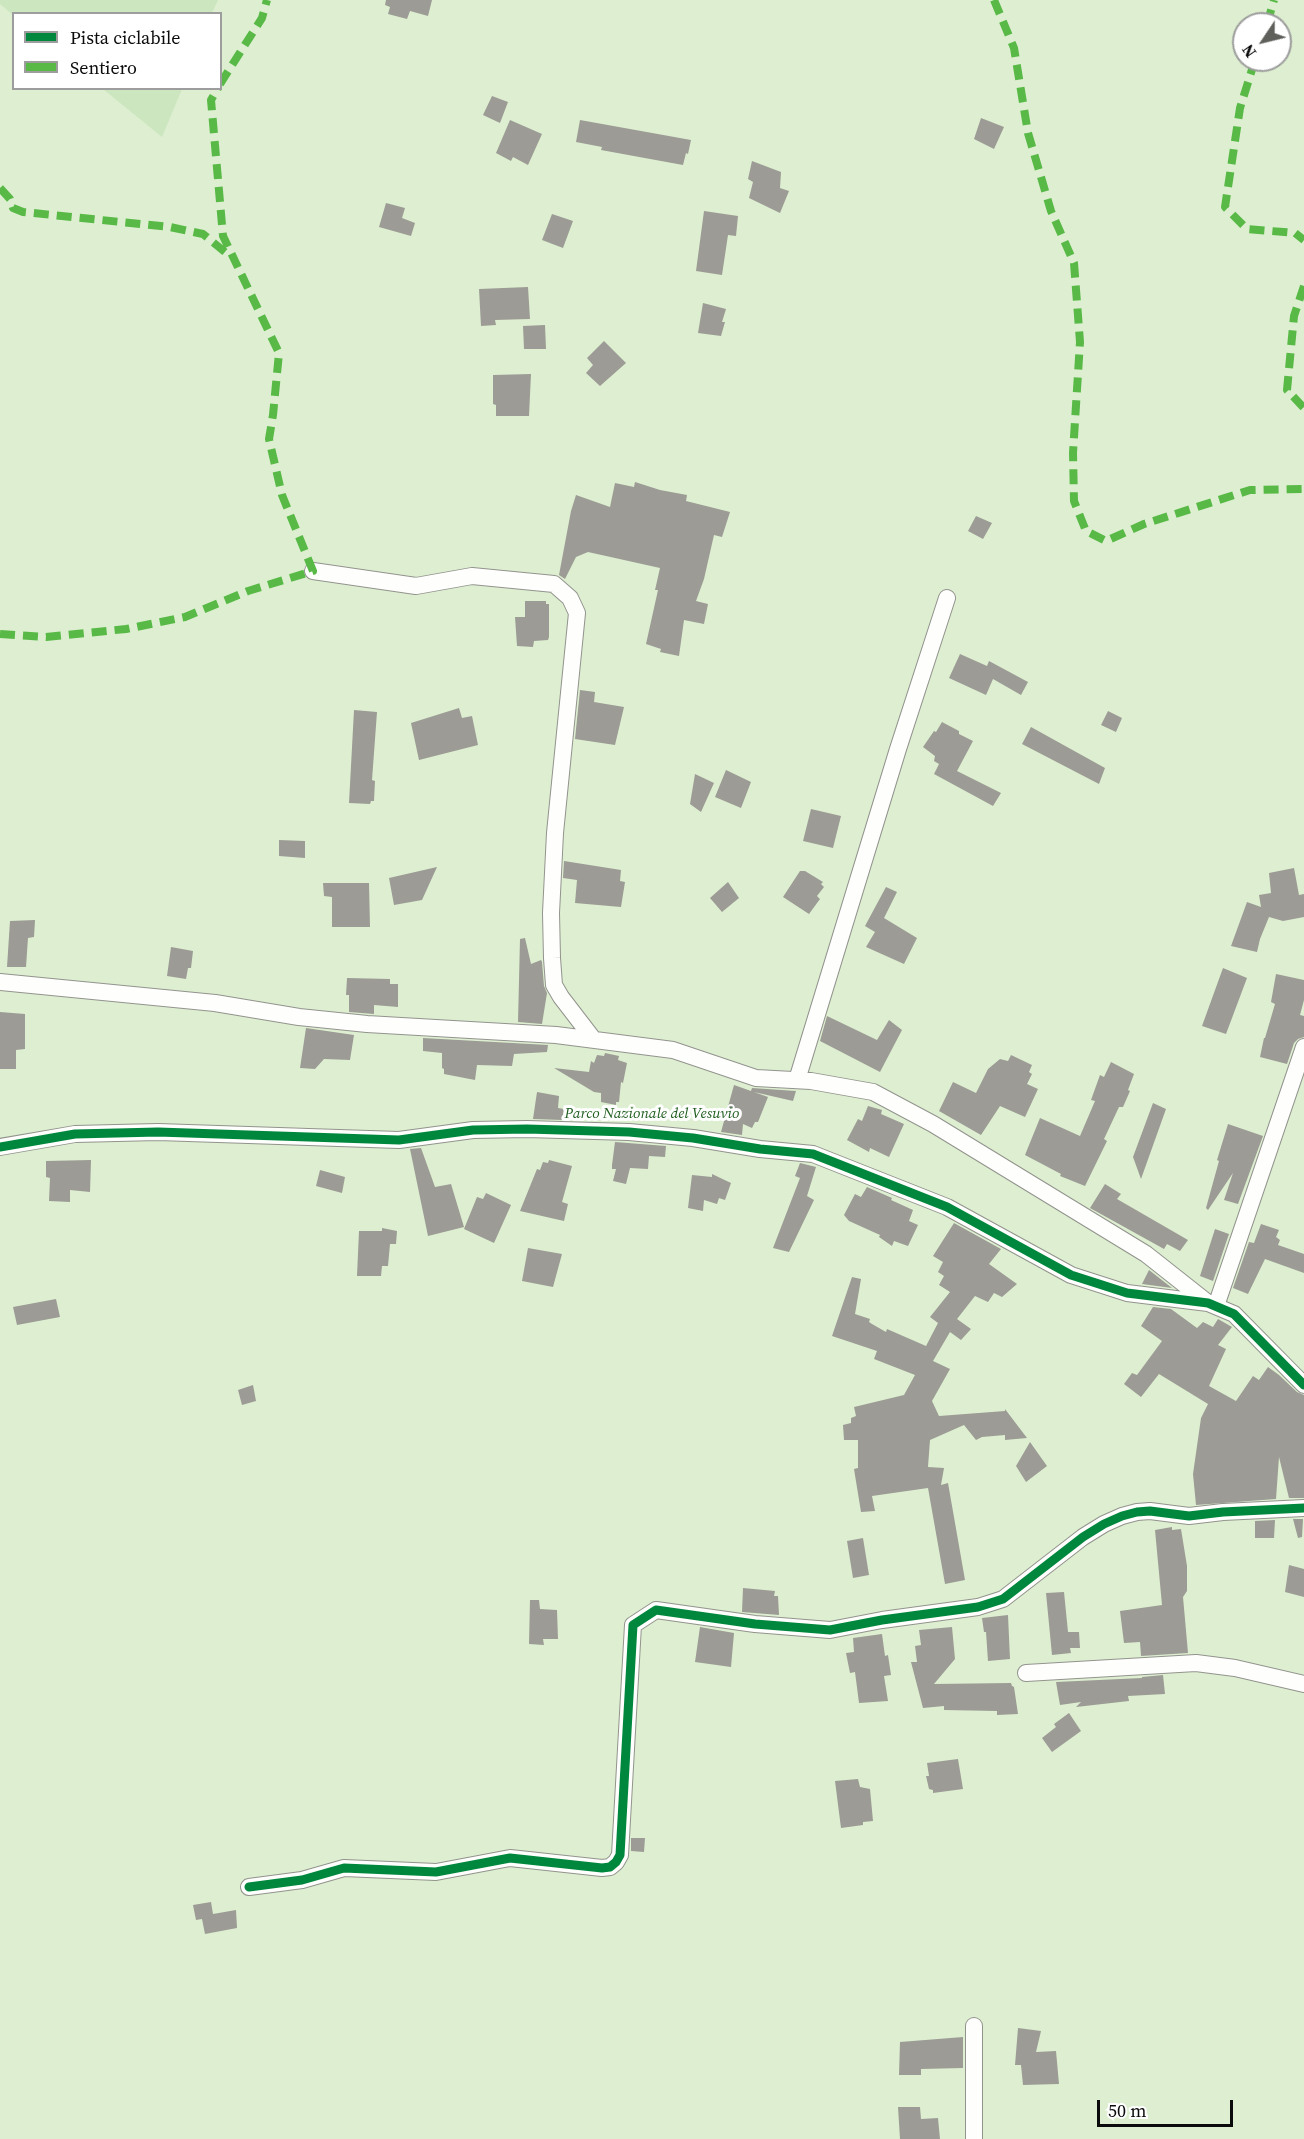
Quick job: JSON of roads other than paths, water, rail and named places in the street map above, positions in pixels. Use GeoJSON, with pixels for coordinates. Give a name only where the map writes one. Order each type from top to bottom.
{"type":"FeatureCollection","features":[{"type":"Feature","properties":{"kind":"street"},"geometry":{"type":"LineString","coordinates":[[313,571],[416,586],[472,576],[554,584],[570,598],[576,613],[555,833],[551,913],[552,958],[555,985],[561,997],[594,1040]]}},
{"type":"Feature","properties":{"kind":"street"},"geometry":{"type":"LineString","coordinates":[[797,1080],[898,749],[947,598]]}},
{"type":"Feature","properties":{"kind":"street"},"geometry":{"type":"LineString","coordinates":[[0,982],[215,1003],[299,1017],[367,1024],[556,1035],[674,1050],[756,1078],[797,1080],[873,1092],[933,1124],[1146,1254],[1212,1305]]}},
{"type":"Feature","properties":{"kind":"street"},"geometry":{"type":"LineString","coordinates":[[1212,1305],[1304,1047]]}},
{"type":"Feature","properties":{"kind":"street"},"geometry":{"type":"LineString","coordinates":[[0,1147],[75,1134],[158,1132],[399,1140],[473,1130],[527,1129],[629,1132],[693,1137],[760,1149],[813,1154],[947,1207],[1071,1275],[1127,1293],[1212,1305],[1234,1314],[1304,1385]]}},
{"type":"Feature","properties":{"kind":"street"},"geometry":{"type":"LineString","coordinates":[[249,1887],[302,1880],[344,1868],[436,1872],[510,1857],[610,1867],[620,1855],[633,1625],[656,1610],[755,1624],[830,1630],[978,1606],[1003,1599],[1083,1537],[1122,1516],[1143,1512],[1189,1516],[1304,1508]]}},
{"type":"Feature","properties":{"kind":"street"},"geometry":{"type":"LineString","coordinates":[[1026,1672],[1196,1663],[1235,1668],[1304,1684]]}},
{"type":"Feature","properties":{"kind":"street"},"geometry":{"type":"LineString","coordinates":[[974,2026],[974,2139]]}},
{"type":"Feature","properties":{"kind":"park label","name":"Parco Nazionale del Vesuvio"},"geometry":{"type":"Point","coordinates":[652,1114]}}]}
